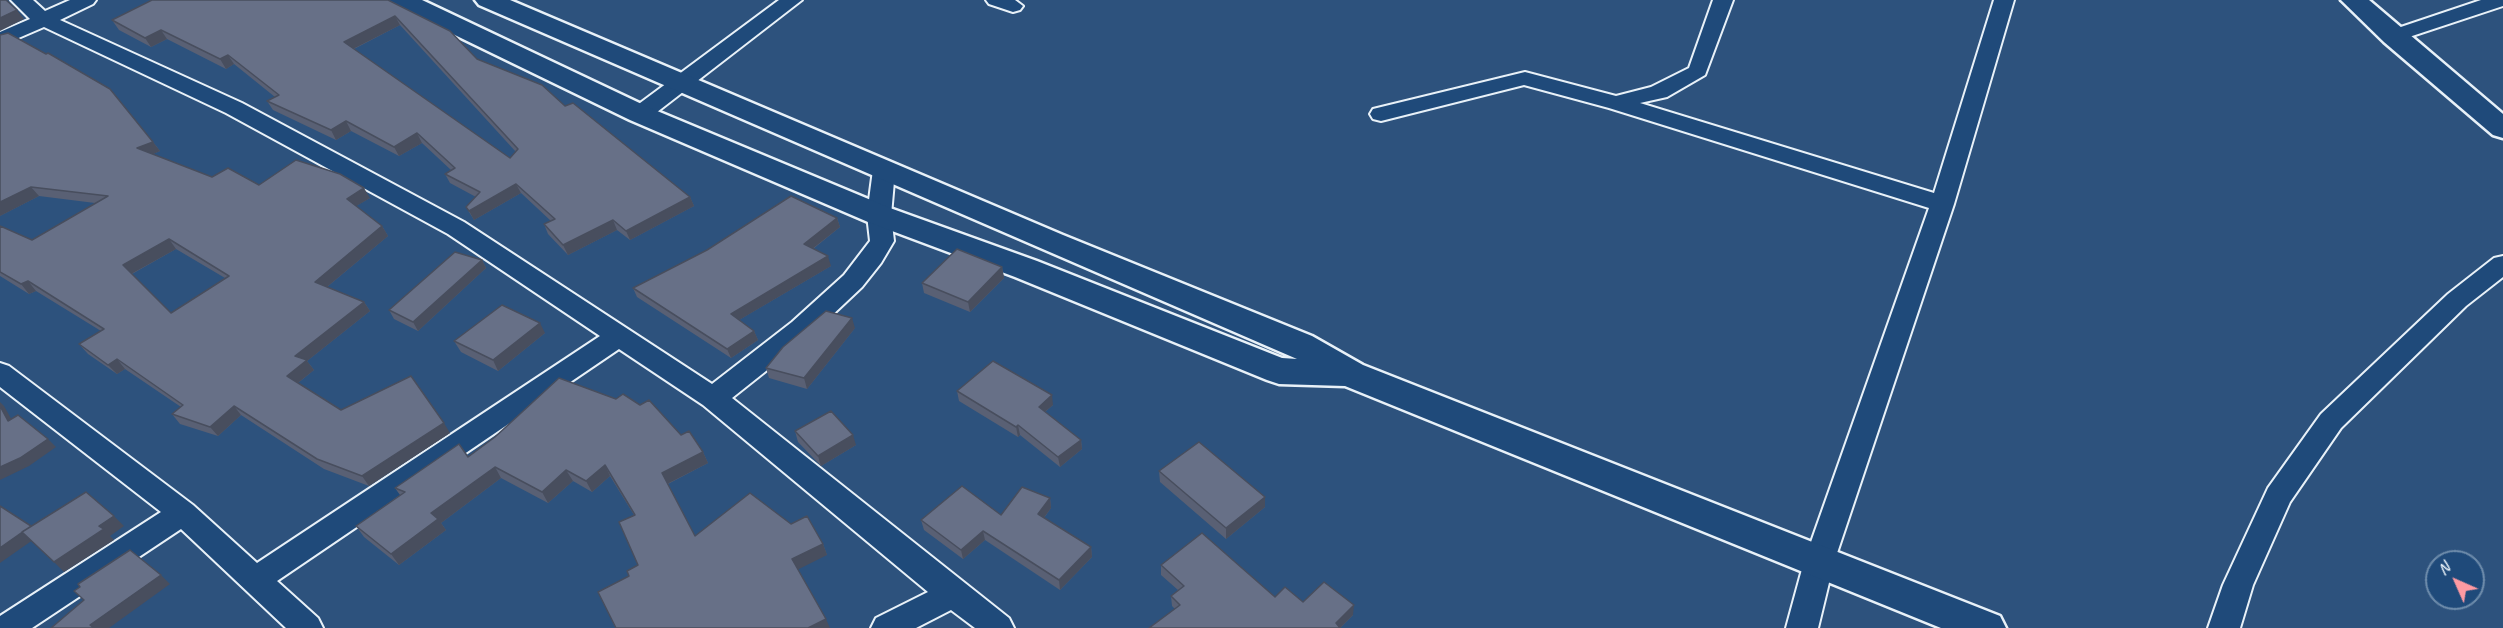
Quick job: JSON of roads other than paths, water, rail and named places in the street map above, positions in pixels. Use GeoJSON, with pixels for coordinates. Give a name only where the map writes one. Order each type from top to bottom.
{"type":"FeatureCollection","features":[{"type":"Feature","properties":{"kind":"main road"},"geometry":{"type":"LineString","coordinates":[[402,0],[640,114],[879,215],[1026,269],[1279,371],[1351,374]]}},
{"type":"Feature","properties":{"kind":"main road"},"geometry":{"type":"LineString","coordinates":[[488,0],[1052,242],[1300,345],[1351,374],[1986,628]]}},
{"type":"Feature","properties":{"kind":"main road"},"geometry":{"type":"LineString","coordinates":[[2354,0],[2503,129]]}},
{"type":"Feature","properties":{"kind":"main road"},"geometry":{"type":"LineString","coordinates":[[1026,269],[1052,242]]}},
{"type":"Feature","properties":{"kind":"street"},"geometry":{"type":"LineString","coordinates":[[21,0],[42,19],[234,108],[456,228],[713,398],[953,594],[998,628]]}},
{"type":"Feature","properties":{"kind":"street"},"geometry":{"type":"LineString","coordinates":[[0,40],[86,0]]}},
{"type":"Feature","properties":{"kind":"street"},"geometry":{"type":"LineString","coordinates":[[640,114],[792,0]]}},
{"type":"Feature","properties":{"kind":"street"},"geometry":{"type":"LineString","coordinates":[[1616,103],[1659,92],[1698,71],[1723,0]]}},
{"type":"Feature","properties":{"kind":"street"},"geometry":{"type":"LineString","coordinates":[[1802,628],[1819,562],[1942,204],[2004,0]]}},
{"type":"Feature","properties":{"kind":"street"},"geometry":{"type":"LineString","coordinates":[[2393,36],[2501,0]]}},
{"type":"Feature","properties":{"kind":"street"},"geometry":{"type":"LineString","coordinates":[[1381,114],[1525,78],[1561,90],[1616,103],[1942,204]]}},
{"type":"Feature","properties":{"kind":"street"},"geometry":{"type":"LineString","coordinates":[[713,398],[801,329],[853,280],[872,257],[882,241],[879,215],[884,170]]}},
{"type":"Feature","properties":{"kind":"street"},"geometry":{"type":"LineString","coordinates":[[2224,628],[2238,585],[2278,496],[2331,421],[2457,300],[2503,264]]}},
{"type":"Feature","properties":{"kind":"street"},"geometry":{"type":"LineString","coordinates":[[254,582],[620,335]]}},
{"type":"Feature","properties":{"kind":"street"},"geometry":{"type":"LineString","coordinates":[[0,373],[183,513],[254,582],[307,628]]}},
{"type":"Feature","properties":{"kind":"street"},"geometry":{"type":"LineString","coordinates":[[7,628],[183,513]]}},
{"type":"Feature","properties":{"kind":"street"},"geometry":{"type":"LineString","coordinates":[[887,628],[953,594]]}}]}
